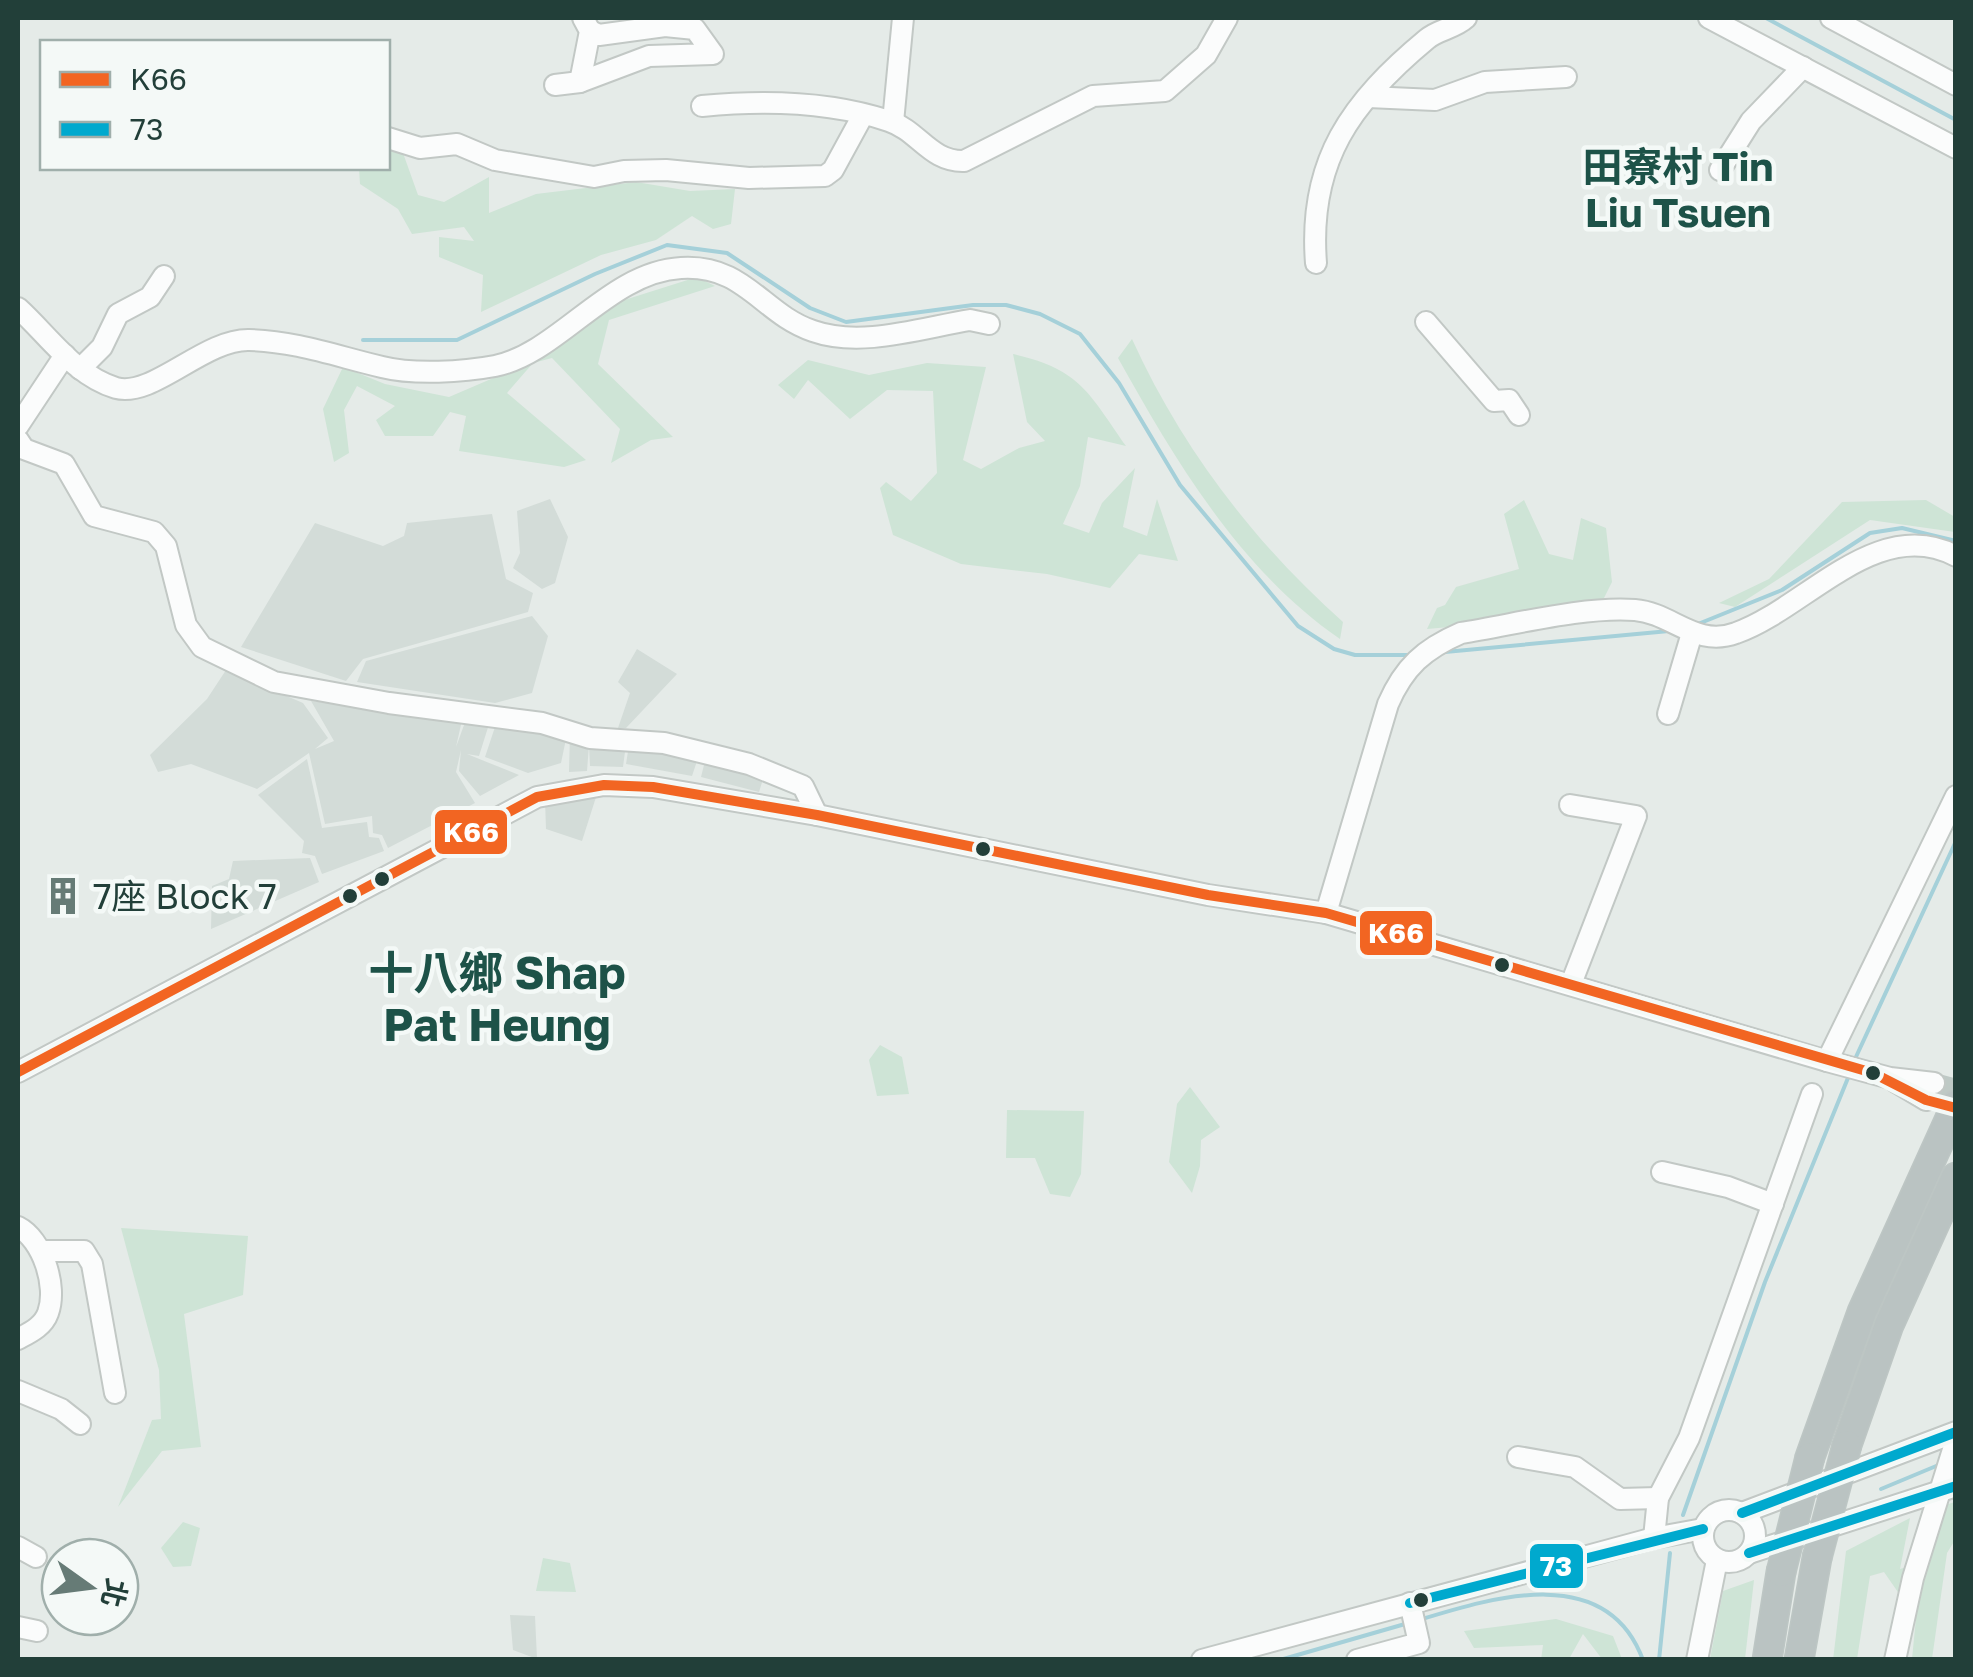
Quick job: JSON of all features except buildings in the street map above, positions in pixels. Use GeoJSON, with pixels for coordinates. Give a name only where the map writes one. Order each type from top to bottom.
{"type":"FeatureCollection","features":[{"type":"Feature","properties":{"kind":"highway"},"geometry":{"type":"LineString","coordinates":[[1768,1660],[1781,1572],[1810,1458],[1862,1312],[1956,1105]]}},
{"type":"Feature","properties":{"kind":"highway"},"geometry":{"type":"LineString","coordinates":[[1799,1660],[1817,1558],[1847,1445],[1889,1325],[1956,1176]]}},
{"type":"Feature","properties":{"kind":"street"},"geometry":{"type":"LineString","coordinates":[[894,122],[902,18]]}},
{"type":"Feature","properties":{"kind":"street"},"geometry":{"type":"LineString","coordinates":[[702,106],[771,99],[863,115],[894,122],[947,162],[964,161],[1082,100],[1164,91],[1206,55],[1227,18]]}},
{"type":"Feature","properties":{"kind":"street"},"geometry":{"type":"LineString","coordinates":[[1316,263],[1312,218],[1321,176],[1348,121],[1424,42],[1466,18]]}},
{"type":"Feature","properties":{"kind":"street"},"geometry":{"type":"LineString","coordinates":[[1709,18],[1956,148]]}},
{"type":"Feature","properties":{"kind":"street"},"geometry":{"type":"LineString","coordinates":[[1830,18],[1956,85]]}},
{"type":"Feature","properties":{"kind":"street"},"geometry":{"type":"LineString","coordinates":[[555,86],[580,82],[649,56],[713,54],[696,29],[664,22],[599,35],[586,24]]}},
{"type":"Feature","properties":{"kind":"street"},"geometry":{"type":"LineString","coordinates":[[580,82],[586,24]]}},
{"type":"Feature","properties":{"kind":"street"},"geometry":{"type":"LineString","coordinates":[[1720,170],[1750,120],[1803,66]]}},
{"type":"Feature","properties":{"kind":"street"},"geometry":{"type":"LineString","coordinates":[[1368,97],[1435,100],[1500,80],[1566,77]]}},
{"type":"Feature","properties":{"kind":"street"},"geometry":{"type":"LineString","coordinates":[[390,139],[420,148],[457,144],[495,160],[594,177],[624,170],[749,178],[825,176],[834,170],[863,115]]}},
{"type":"Feature","properties":{"kind":"street"},"geometry":{"type":"LineString","coordinates":[[18,308],[72,362],[124,389],[140,386],[221,344],[248,340],[345,354],[385,368],[498,365],[640,277],[684,267],[712,268],[726,274],[808,330],[834,338],[978,327]]}},
{"type":"Feature","properties":{"kind":"street"},"geometry":{"type":"LineString","coordinates":[[18,426],[72,362],[102,346],[114,318],[150,297],[164,276]]}},
{"type":"Feature","properties":{"kind":"street"},"geometry":{"type":"LineString","coordinates":[[1426,322],[1476,384],[1494,401],[1509,400],[1519,414]]}},
{"type":"Feature","properties":{"kind":"street"},"geometry":{"type":"LineString","coordinates":[[18,440],[24,449],[64,464],[94,516],[154,532],[166,546],[186,625],[202,648],[274,682],[389,703],[542,723],[590,738],[664,743],[732,760],[803,786],[817,815]]}},
{"type":"Feature","properties":{"kind":"street"},"geometry":{"type":"LineString","coordinates":[[1326,914],[1388,704],[1412,662],[1434,644],[1461,633],[1633,610],[1698,635],[1736,634],[1878,550],[1906,546],[1956,556]]}},
{"type":"Feature","properties":{"kind":"street"},"geometry":{"type":"LineString","coordinates":[[1668,714],[1698,635]]}},
{"type":"Feature","properties":{"kind":"street"},"geometry":{"type":"LineString","coordinates":[[18,1072],[537,797],[604,785],[653,787],[817,815],[1174,888],[1326,914],[1930,1092]]}},
{"type":"Feature","properties":{"kind":"street"},"geometry":{"type":"LineString","coordinates":[[1838,1063],[1956,796]]}},
{"type":"Feature","properties":{"kind":"street"},"geometry":{"type":"LineString","coordinates":[[1570,805],[1636,816],[1571,984]]}},
{"type":"Feature","properties":{"kind":"street"},"geometry":{"type":"LineString","coordinates":[[1654,1538],[1658,1498],[1689,1438],[1812,1094]]}},
{"type":"Feature","properties":{"kind":"street"},"geometry":{"type":"LineString","coordinates":[[1662,1172],[1728,1187],[1773,1204]]}},
{"type":"Feature","properties":{"kind":"street"},"geometry":{"type":"LineString","coordinates":[[18,1227],[32,1234],[43,1251],[48,1312],[37,1328],[18,1338]]}},
{"type":"Feature","properties":{"kind":"street"},"geometry":{"type":"LineString","coordinates":[[43,1251],[84,1251],[92,1264],[115,1394]]}},
{"type":"Feature","properties":{"kind":"street"},"geometry":{"type":"LineString","coordinates":[[18,1392],[61,1409],[80,1424]]}},
{"type":"Feature","properties":{"kind":"street"},"geometry":{"type":"LineString","coordinates":[[1945,1488],[1728,1563],[1708,1552],[1703,1529],[1710,1517],[1722,1510],[1742,1513],[1956,1432]]}},
{"type":"Feature","properties":{"kind":"street"},"geometry":{"type":"LineString","coordinates":[[1895,1660],[1955,1442]]}},
{"type":"Feature","properties":{"kind":"street"},"geometry":{"type":"LineString","coordinates":[[1518,1457],[1575,1467],[1620,1499],[1658,1498]]}},
{"type":"Feature","properties":{"kind":"street"},"geometry":{"type":"LineString","coordinates":[[1742,1513],[1754,1527],[1749,1554]]}},
{"type":"Feature","properties":{"kind":"street"},"geometry":{"type":"LineString","coordinates":[[1202,1660],[1654,1538],[1703,1529]]}},
{"type":"Feature","properties":{"kind":"street"},"geometry":{"type":"LineString","coordinates":[[1697,1660],[1717,1560]]}},
{"type":"Feature","properties":{"kind":"street"},"geometry":{"type":"LineString","coordinates":[[1356,1660],[1419,1643],[1410,1603]]}},
{"type":"Feature","properties":{"kind":"shaded area"},"geometry":{"type":"Polygon","coordinates":[[[550,499],[568,537],[555,583],[542,589],[513,568],[520,553],[517,511],[550,499]]]}},
{"type":"Feature","properties":{"kind":"shaded area"},"geometry":{"type":"Polygon","coordinates":[[[492,514],[506,579],[533,593],[528,612],[363,659],[346,681],[241,647],[315,523],[383,546],[404,536],[407,523],[492,514]]]}},
{"type":"Feature","properties":{"kind":"shaded area"},"geometry":{"type":"Polygon","coordinates":[[[532,616],[548,636],[532,693],[495,703],[357,682],[366,661],[532,616]]]}},
{"type":"Feature","properties":{"kind":"shaded area"},"geometry":{"type":"Polygon","coordinates":[[[637,649],[677,674],[626,728],[618,728],[630,693],[618,682],[637,649]]]}},
{"type":"Feature","properties":{"kind":"shaded area"},"geometry":{"type":"Polygon","coordinates":[[[226,670],[303,703],[328,738],[315,749],[334,741],[311,701],[462,720],[456,747],[468,714],[490,721],[479,756],[467,754],[519,775],[480,796],[459,771],[461,750],[456,772],[475,803],[388,848],[382,835],[373,833],[372,816],[325,824],[309,753],[257,789],[191,764],[158,772],[150,755],[207,699],[226,670]]]}},
{"type":"Feature","properties":{"kind":"shaded area"},"geometry":{"type":"Polygon","coordinates":[[[497,721],[566,739],[561,763],[528,773],[485,757],[497,721]]]}},
{"type":"Feature","properties":{"kind":"shaded area"},"geometry":{"type":"Polygon","coordinates":[[[570,735],[626,744],[623,767],[590,766],[589,745],[587,771],[569,772],[570,735]]]}},
{"type":"Feature","properties":{"kind":"shaded area"},"geometry":{"type":"Polygon","coordinates":[[[629,745],[699,755],[692,776],[626,764],[629,745]]]}},
{"type":"Feature","properties":{"kind":"shaded area"},"geometry":{"type":"Polygon","coordinates":[[[307,759],[322,828],[367,822],[369,837],[379,838],[384,851],[322,874],[315,856],[302,853],[304,841],[258,795],[307,759]]]}},
{"type":"Feature","properties":{"kind":"shaded area"},"geometry":{"type":"Polygon","coordinates":[[[705,761],[764,776],[759,792],[701,777],[705,761]]]}},
{"type":"Feature","properties":{"kind":"shaded area"},"geometry":{"type":"Polygon","coordinates":[[[597,794],[582,841],[546,829],[545,800],[597,794]]]}},
{"type":"Feature","properties":{"kind":"shaded area"},"geometry":{"type":"Polygon","coordinates":[[[310,858],[319,882],[211,929],[212,886],[229,879],[233,861],[310,858]]]}},
{"type":"Feature","properties":{"kind":"shaded area"},"geometry":{"type":"Polygon","coordinates":[[[510,1615],[535,1616],[537,1659],[513,1650],[510,1615]]]}},
{"type":"Feature","properties":{"kind":"green space"},"geometry":{"type":"Polygon","coordinates":[[[390,147],[403,153],[418,195],[444,202],[489,177],[489,213],[536,194],[636,182],[690,191],[735,189],[731,224],[713,229],[692,216],[656,240],[601,255],[481,312],[483,275],[439,257],[439,237],[474,241],[464,227],[412,234],[398,209],[360,184],[359,170],[390,170],[390,147]]]}},
{"type":"Feature","properties":{"kind":"green space"},"geometry":{"type":"Polygon","coordinates":[[[697,277],[715,286],[609,320],[598,364],[673,437],[651,440],[611,463],[620,429],[552,358],[533,363],[507,393],[586,460],[564,467],[459,451],[466,416],[450,412],[433,436],[385,436],[376,420],[395,406],[357,386],[344,410],[349,453],[334,462],[323,409],[343,367],[385,384],[449,397],[498,376],[618,302],[697,277]]]}},
{"type":"Feature","properties":{"kind":"green space"},"geometry":{"type":"Polygon","coordinates":[[[1132,339],[1197,455],[1279,560],[1343,622],[1340,639],[1272,581],[1242,548],[1188,475],[1118,358],[1132,339]]]}},
{"type":"Feature","properties":{"kind":"green space"},"geometry":{"type":"Polygon","coordinates":[[[1013,354],[1054,367],[1081,386],[1126,446],[1088,437],[1080,486],[1063,524],[1089,533],[1102,503],[1135,468],[1123,527],[1147,536],[1157,499],[1178,561],[1139,554],[1110,588],[1047,574],[961,564],[893,535],[880,488],[886,482],[911,501],[937,473],[933,391],[887,390],[850,419],[808,380],[794,399],[778,385],[808,360],[869,375],[927,363],[986,367],[963,460],[981,469],[1019,448],[1045,441],[1027,422],[1013,354]]]}},
{"type":"Feature","properties":{"kind":"green space"},"geometry":{"type":"Polygon","coordinates":[[[1524,500],[1549,554],[1573,560],[1581,518],[1606,528],[1612,582],[1596,614],[1427,629],[1437,608],[1445,605],[1456,587],[1519,569],[1504,514],[1524,500]]]}},
{"type":"Feature","properties":{"kind":"green space"},"geometry":{"type":"Polygon","coordinates":[[[1926,500],[1955,517],[1955,532],[1870,520],[1735,607],[1719,603],[1769,579],[1842,502],[1926,500]]]}},
{"type":"Feature","properties":{"kind":"green space"},"geometry":{"type":"Polygon","coordinates":[[[880,1045],[902,1057],[909,1094],[877,1096],[869,1060],[880,1045]]]}},
{"type":"Feature","properties":{"kind":"green space"},"geometry":{"type":"Polygon","coordinates":[[[1190,1087],[1220,1127],[1201,1140],[1200,1166],[1192,1193],[1169,1162],[1177,1104],[1190,1087]]]}},
{"type":"Feature","properties":{"kind":"green space"},"geometry":{"type":"Polygon","coordinates":[[[1007,1110],[1084,1111],[1081,1174],[1070,1197],[1050,1194],[1035,1158],[1006,1158],[1007,1110]]]}},
{"type":"Feature","properties":{"kind":"green space"},"geometry":{"type":"Polygon","coordinates":[[[121,1228],[248,1236],[243,1295],[184,1314],[201,1447],[162,1451],[118,1507],[152,1420],[161,1419],[159,1370],[121,1228]]]}},
{"type":"Feature","properties":{"kind":"green space"},"geometry":{"type":"Polygon","coordinates":[[[1955,1502],[1955,1540],[1947,1553],[1932,1659],[1912,1659],[1916,1618],[1884,1572],[1870,1576],[1857,1659],[1833,1660],[1846,1551],[1910,1518],[1900,1569],[1926,1561],[1945,1505],[1955,1502]]]}},
{"type":"Feature","properties":{"kind":"green space"},"geometry":{"type":"Polygon","coordinates":[[[183,1522],[200,1528],[191,1566],[173,1567],[161,1548],[183,1522]]]}},
{"type":"Feature","properties":{"kind":"green space"},"geometry":{"type":"Polygon","coordinates":[[[543,1558],[570,1563],[576,1592],[536,1591],[543,1558]]]}},
{"type":"Feature","properties":{"kind":"green space"},"geometry":{"type":"Polygon","coordinates":[[[1754,1580],[1745,1659],[1710,1659],[1723,1591],[1754,1580]]]}},
{"type":"Feature","properties":{"kind":"green space"},"geometry":{"type":"Polygon","coordinates":[[[1556,1619],[1613,1636],[1622,1659],[1602,1659],[1583,1634],[1569,1659],[1541,1660],[1543,1645],[1474,1648],[1464,1631],[1556,1619]]]}},
{"type":"Feature","properties":{"kind":"waterway"},"geometry":{"type":"LineString","coordinates":[[1766,18],[1956,120]]}},
{"type":"Feature","properties":{"kind":"waterway"},"geometry":{"type":"LineString","coordinates":[[363,340],[457,340],[595,274],[667,245],[727,253],[810,308],[846,322],[973,305],[1006,305],[1040,314],[1080,334],[1119,383],[1180,485],[1298,626],[1334,649],[1355,655],[1411,655]]}},
{"type":"Feature","properties":{"kind":"waterway"},"geometry":{"type":"LineString","coordinates":[[1698,624],[1782,590],[1870,533],[1902,528],[1956,541]]}},
{"type":"Feature","properties":{"kind":"waterway"},"geometry":{"type":"LineString","coordinates":[[1445,652],[1669,631]]}},
{"type":"Feature","properties":{"kind":"waterway"},"geometry":{"type":"LineString","coordinates":[[1855,1059],[1956,841]]}},
{"type":"Feature","properties":{"kind":"waterway"},"geometry":{"type":"LineString","coordinates":[[1683,1515],[1765,1282],[1850,1073]]}},
{"type":"Feature","properties":{"kind":"waterway"},"geometry":{"type":"LineString","coordinates":[[1881,1489],[1941,1464]]}},
{"type":"Feature","properties":{"kind":"waterway"},"geometry":{"type":"LineString","coordinates":[[1659,1660],[1670,1553]]}},
{"type":"Feature","properties":{"kind":"waterway"},"geometry":{"type":"LineString","coordinates":[[1419,1620],[1513,1597],[1576,1598],[1603,1609],[1626,1629],[1643,1660]]}},
{"type":"Feature","properties":{"kind":"waterway"},"geometry":{"type":"LineString","coordinates":[[1280,1660],[1405,1624]]}},
{"type":"Feature","properties":{"kind":"tunnel"},"geometry":{"type":"LineString","coordinates":[[1934,1083],[1956,1089]]}},
{"type":"Feature","properties":{"kind":"transit line","name":"K66"},"geometry":{"type":"LineString","coordinates":[[18,1072],[537,797],[604,785],[653,787],[817,815],[1208,895],[1326,913],[1873,1073],[1926,1100],[1956,1108]]}},
{"type":"Feature","properties":{"kind":"transit line","name":"73"},"geometry":{"type":"LineString","coordinates":[[1742,1513],[1956,1432]]}},
{"type":"Feature","properties":{"kind":"transit line","name":"73"},"geometry":{"type":"LineString","coordinates":[[1749,1553],[1956,1486]]}},
{"type":"Feature","properties":{"kind":"transit line","name":"73"},"geometry":{"type":"LineString","coordinates":[[1410,1603],[1703,1529]]}},
{"type":"Feature","properties":{"kind":"place","name":"7座 Block 7"},"geometry":{"type":"Point","coordinates":[63,896]}},
{"type":"Feature","properties":{"kind":"district","name":"田寮村 Tin Liu Tsuen"},"geometry":{"type":"Point","coordinates":[1678,189]}},
{"type":"Feature","properties":{"kind":"district","name":"十八鄉 Shap Pat Heung"},"geometry":{"type":"Point","coordinates":[497,998]}}]}
